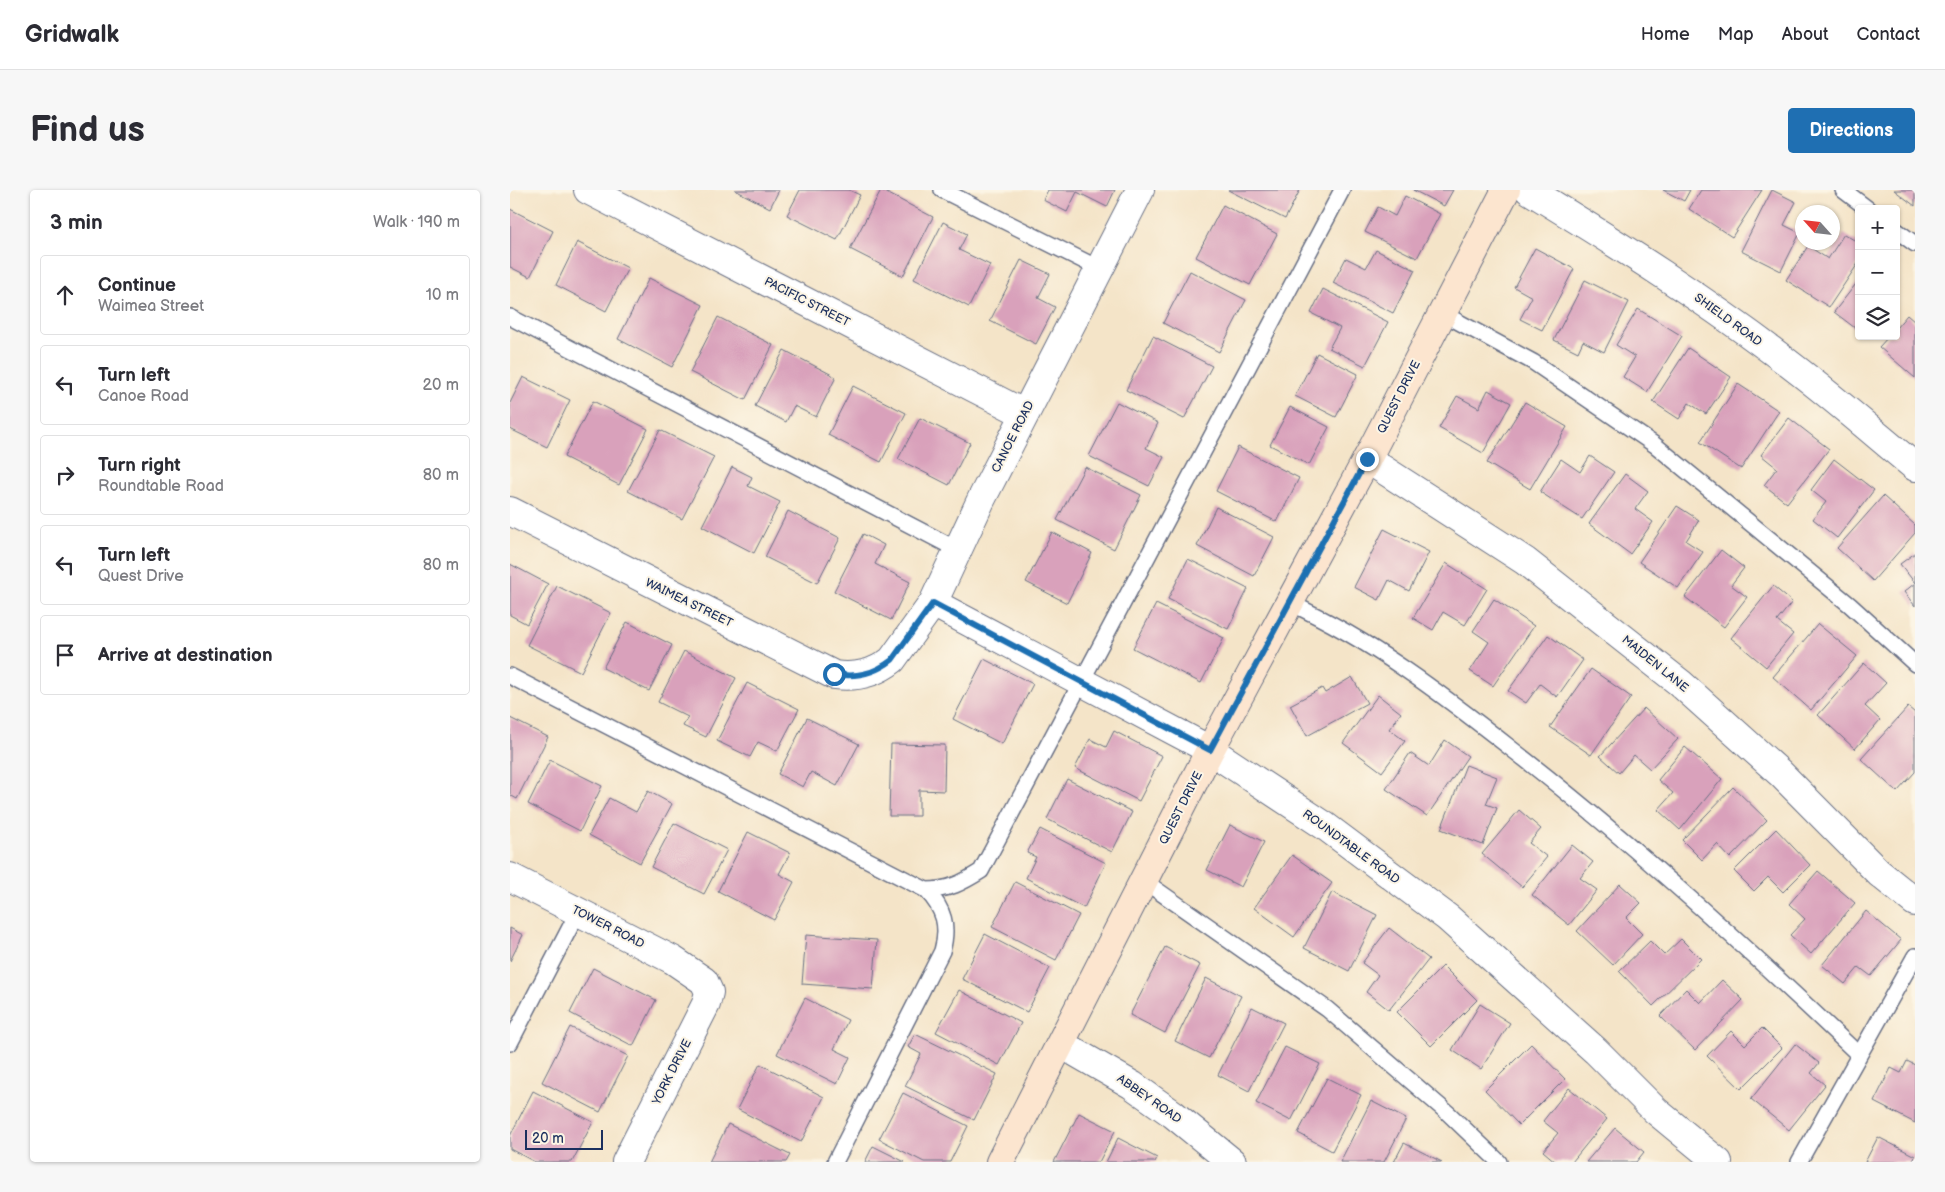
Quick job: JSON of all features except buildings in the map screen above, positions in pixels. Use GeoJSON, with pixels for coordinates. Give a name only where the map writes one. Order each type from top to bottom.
{"type":"FeatureCollection","features":[{"type":"Feature","properties":{"kind":"street","name":"PACIFIC STREET"},"geometry":{"type":"LineString","coordinates":[[588,190],[1025,414]]}},
{"type":"Feature","properties":{"kind":"street","name":"CANOE ROAD"},"geometry":{"type":"LineString","coordinates":[[872,672],[892,660],[933,603],[1025,414],[1140,190]]}},
{"type":"Feature","properties":{"kind":"street","name":"QUEST DRIVE"},"geometry":{"type":"LineString","coordinates":[[1000,1162],[1210,750],[1367,459],[1506,190]]}},
{"type":"Feature","properties":{"kind":"street","name":"SHIELD ROAD"},"geometry":{"type":"LineString","coordinates":[[1529,190],[1636,255],[1701,299],[1792,366],[1915,467]]}},
{"type":"Feature","properties":{"kind":"street","name":"MAIDEN LANE"},"geometry":{"type":"LineString","coordinates":[[1367,459],[1525,561],[1665,671],[1780,773],[1880,873],[1915,902]]}},
{"type":"Feature","properties":{"kind":"street","name":"WAIMEA STREET"},"geometry":{"type":"LineString","coordinates":[[510,511],[834,674],[850,677],[872,672]]}},
{"type":"Feature","properties":{"kind":"street","name":"ROUNDTABLE ROAD"},"geometry":{"type":"LineString","coordinates":[[933,603],[1210,750],[1325,826],[1448,918],[1582,1039],[1656,1111],[1718,1162]]}},
{"type":"Feature","properties":{"kind":"street","name":"TOWER ROAD"},"geometry":{"type":"LineString","coordinates":[[510,877],[673,960],[704,982]]}},
{"type":"Feature","properties":{"kind":"street","name":"YORK DRIVE"},"geometry":{"type":"LineString","coordinates":[[626,1162],[706,1004],[709,992],[704,982]]}},
{"type":"Feature","properties":{"kind":"street","name":"ABBEY ROAD"},"geometry":{"type":"LineString","coordinates":[[1061,1044],[1132,1085],[1173,1114],[1232,1162]]}},
{"type":"Feature","properties":{"kind":"lane"},"geometry":{"type":"LineString","coordinates":[[942,190],[1100,269]]}},
{"type":"Feature","properties":{"kind":"lane"},"geometry":{"type":"LineString","coordinates":[[926,890],[944,890],[961,884],[981,871],[1342,190]]}},
{"type":"Feature","properties":{"kind":"lane"},"geometry":{"type":"LineString","coordinates":[[1843,190],[1863,205]]}},
{"type":"Feature","properties":{"kind":"lane"},"geometry":{"type":"LineString","coordinates":[[1900,233],[1915,244]]}},
{"type":"Feature","properties":{"kind":"lane"},"geometry":{"type":"LineString","coordinates":[[1442,313],[1533,362],[1655,446],[1850,605],[1915,664]]}},
{"type":"Feature","properties":{"kind":"lane"},"geometry":{"type":"LineString","coordinates":[[510,318],[958,550]]}},
{"type":"Feature","properties":{"kind":"lane"},"geometry":{"type":"LineString","coordinates":[[1290,603],[1326,619],[1401,667],[1465,712],[1590,810],[1655,865],[1859,1055]]}},
{"type":"Feature","properties":{"kind":"lane"},"geometry":{"type":"LineString","coordinates":[[510,676],[926,890],[937,902],[945,917],[946,936],[942,951],[835,1162]]}},
{"type":"Feature","properties":{"kind":"lane"},"geometry":{"type":"LineString","coordinates":[[1144,882],[1327,1009],[1449,1114],[1499,1162]]}},
{"type":"Feature","properties":{"kind":"lane"},"geometry":{"type":"LineString","coordinates":[[510,1043],[578,912]]}},
{"type":"Feature","properties":{"kind":"lane"},"geometry":{"type":"LineString","coordinates":[[1799,1162],[1915,956]]}},
{"type":"Feature","properties":{"kind":"route"},"geometry":{"type":"LineString","coordinates":[[834,674],[850,677],[884,667],[892,660],[933,603],[1210,750],[1367,459]]}}]}
